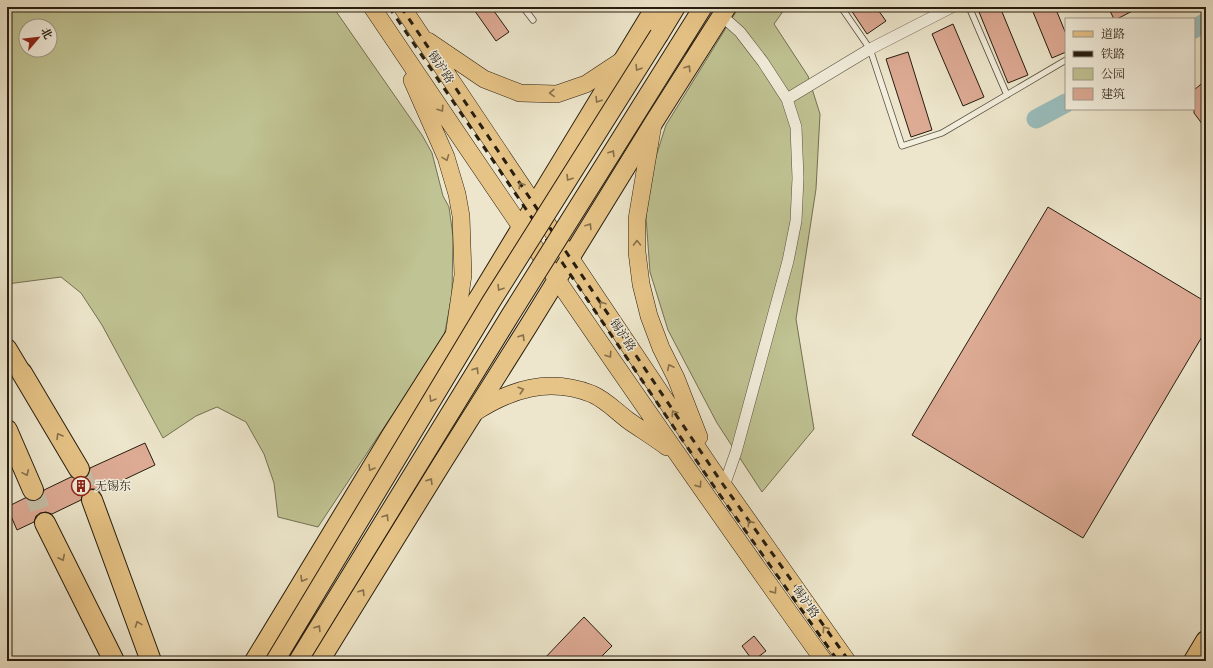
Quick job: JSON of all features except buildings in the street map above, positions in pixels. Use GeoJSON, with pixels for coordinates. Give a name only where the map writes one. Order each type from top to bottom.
{"type":"FeatureCollection","features":[{"type":"Feature","properties":{"kind":"highway"},"geometry":{"type":"LineString","coordinates":[[254,661],[391,435],[521,228],[534,204],[655,7]]}},
{"type":"Feature","properties":{"kind":"highway"},"geometry":{"type":"LineString","coordinates":[[275,661],[491,302],[676,7]]}},
{"type":"Feature","properties":{"kind":"highway"},"geometry":{"type":"LineString","coordinates":[[298,661],[511,314],[703,7]]}},
{"type":"Feature","properties":{"kind":"highway"},"geometry":{"type":"LineString","coordinates":[[320,661],[654,122],[725,12]]}},
{"type":"Feature","properties":{"kind":"highway"},"geometry":{"type":"LineString","coordinates":[[7,348],[79,469]]}},
{"type":"Feature","properties":{"kind":"highway"},"geometry":{"type":"LineString","coordinates":[[7,430],[34,490]]}},
{"type":"Feature","properties":{"kind":"highway"},"geometry":{"type":"LineString","coordinates":[[92,500],[151,661]]}},
{"type":"Feature","properties":{"kind":"highway"},"geometry":{"type":"LineString","coordinates":[[45,524],[114,661]]}},
{"type":"Feature","properties":{"kind":"highway"},"geometry":{"type":"LineString","coordinates":[[1194,661],[1206,641]]}},
{"type":"Feature","properties":{"kind":"main road"},"geometry":{"type":"LineString","coordinates":[[372,7],[397,45],[446,157],[457,194],[461,216],[463,275],[454,336]]}},
{"type":"Feature","properties":{"kind":"main road","name":"锡沪路"},"geometry":{"type":"LineString","coordinates":[[402,7],[724,486],[847,661]]}},
{"type":"Feature","properties":{"kind":"main road"},"geometry":{"type":"LineString","coordinates":[[420,35],[484,79],[520,93],[557,94],[586,84],[624,59]]}},
{"type":"Feature","properties":{"kind":"main road","name":"锡沪路"},"geometry":{"type":"LineString","coordinates":[[397,45],[676,453],[824,661]]}},
{"type":"Feature","properties":{"kind":"main road"},"geometry":{"type":"LineString","coordinates":[[654,122],[637,219],[637,252],[641,284],[648,316],[658,342],[676,378],[712,468]]}},
{"type":"Feature","properties":{"kind":"main road"},"geometry":{"type":"LineString","coordinates":[[7,337],[22,373]]}},
{"type":"Feature","properties":{"kind":"main road"},"geometry":{"type":"LineString","coordinates":[[474,413],[491,401],[509,393],[528,388],[548,385],[570,388],[593,394],[676,453]]}},
{"type":"Feature","properties":{"kind":"street"},"geometry":{"type":"LineString","coordinates":[[787,99],[870,49],[952,7]]}},
{"type":"Feature","properties":{"kind":"street"},"geometry":{"type":"LineString","coordinates":[[724,486],[736,452],[788,261],[796,221],[798,178],[796,126],[787,99],[763,62],[725,12]]}},
{"type":"Feature","properties":{"kind":"lane"},"geometry":{"type":"LineString","coordinates":[[523,7],[533,20]]}},
{"type":"Feature","properties":{"kind":"lane"},"geometry":{"type":"LineString","coordinates":[[841,7],[870,49],[902,146],[942,133],[1065,61]]}},
{"type":"Feature","properties":{"kind":"lane"},"geometry":{"type":"LineString","coordinates":[[968,7],[1007,95]]}},
{"type":"Feature","properties":{"kind":"green space"},"geometry":{"type":"Polygon","coordinates":[[[7,7],[333,7],[422,135],[432,153],[443,196],[449,207],[453,236],[452,294],[444,337],[318,527],[278,517],[274,483],[264,454],[246,422],[217,407],[196,416],[163,438],[102,325],[81,293],[61,277],[7,284],[7,7]]]}},
{"type":"Feature","properties":{"kind":"green space"},"geometry":{"type":"Polygon","coordinates":[[[739,7],[786,7],[774,24],[808,76],[820,114],[816,189],[796,319],[814,429],[762,492],[717,423],[668,330],[650,272],[646,217],[652,169],[666,125],[739,7]]]}},
{"type":"Feature","properties":{"kind":"waterway"},"geometry":{"type":"LineString","coordinates":[[1195,28],[1206,22]]}},
{"type":"Feature","properties":{"kind":"waterway"},"geometry":{"type":"LineString","coordinates":[[1036,119],[1065,104]]}},
{"type":"Feature","properties":{"kind":"tunnel"},"geometry":{"type":"LineString","coordinates":[[79,469],[92,500]]}},
{"type":"Feature","properties":{"kind":"tunnel"},"geometry":{"type":"LineString","coordinates":[[33,490],[45,523]]}},
{"type":"Feature","properties":{"kind":"railway"},"geometry":{"type":"LineString","coordinates":[[389,7],[715,488],[838,661]]}},
{"type":"Feature","properties":{"kind":"railway"},"geometry":{"type":"LineString","coordinates":[[401,7],[722,483],[849,661]]}},
{"type":"Feature","properties":{"kind":"place","name":"无锡东"},"geometry":{"type":"Point","coordinates":[81,486]}}]}
